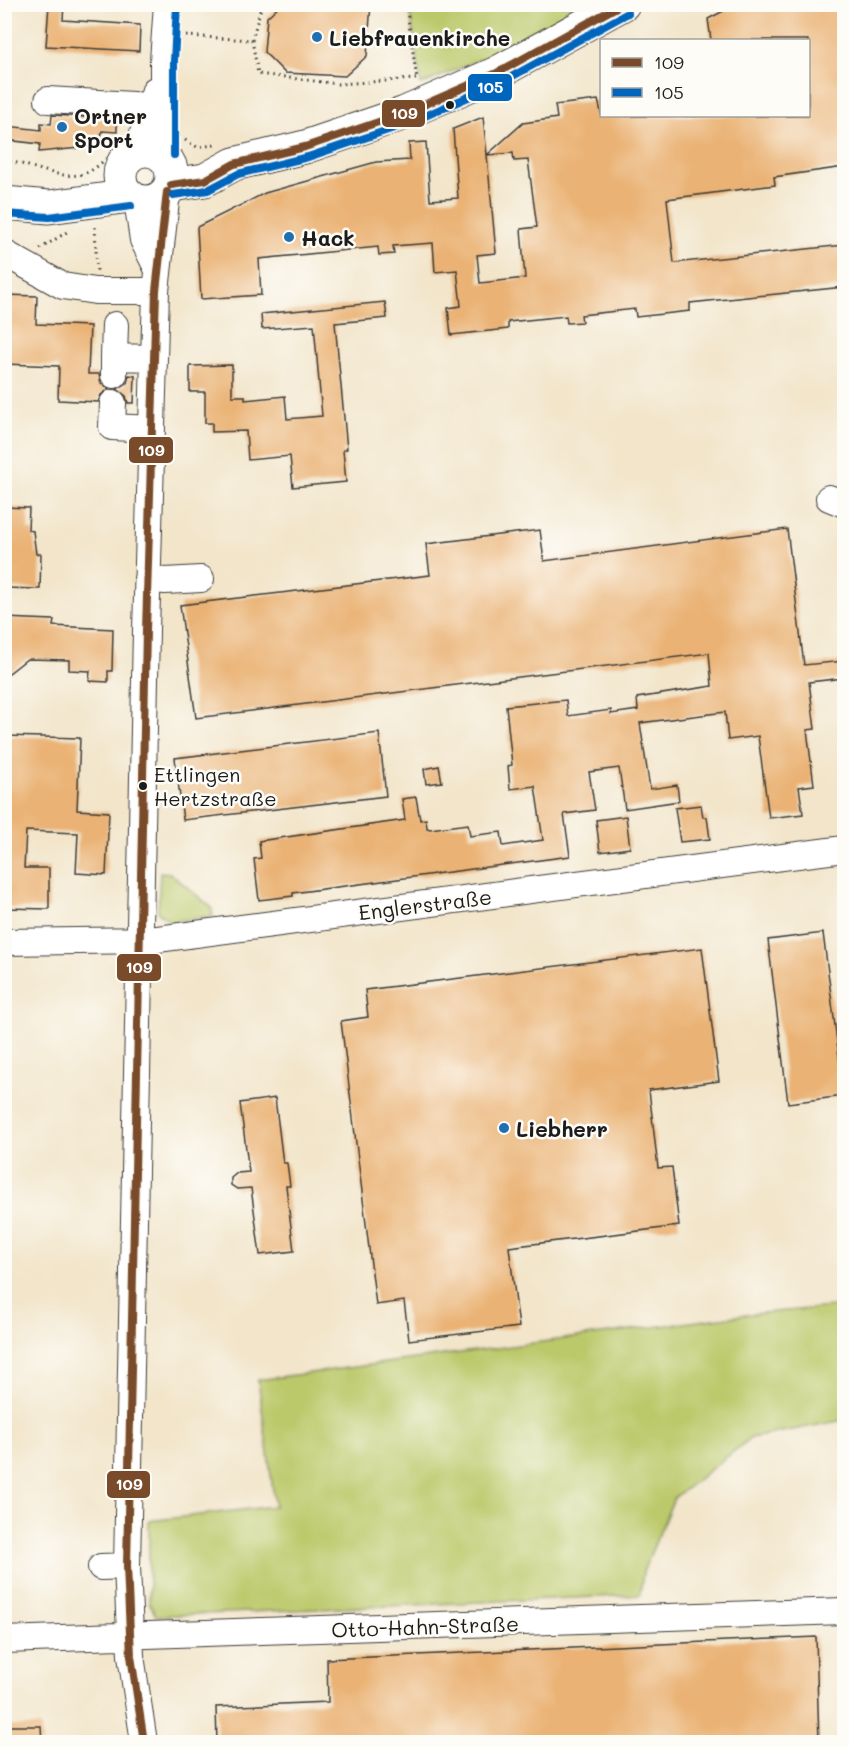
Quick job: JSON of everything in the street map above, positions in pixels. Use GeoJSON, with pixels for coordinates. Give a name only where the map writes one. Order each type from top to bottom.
{"type":"FeatureCollection","features":[{"type":"Feature","properties":{"kind":"main road"},"geometry":{"type":"LineString","coordinates":[[6,202],[49,207],[150,160],[205,180],[227,155],[305,147],[405,113],[495,74],[622,4]]}},
{"type":"Feature","properties":{"kind":"street"},"geometry":{"type":"LineString","coordinates":[[144,1743],[130,1635],[127,1566],[137,940],[157,281],[143,240],[167,4]]}},
{"type":"Feature","properties":{"kind":"street"},"geometry":{"type":"LineString","coordinates":[[48,100],[150,160]]}},
{"type":"Feature","properties":{"kind":"street"},"geometry":{"type":"LineString","coordinates":[[8,255],[63,286],[95,291],[157,281]]}},
{"type":"Feature","properties":{"kind":"street"},"geometry":{"type":"LineString","coordinates":[[115,325],[114,366],[154,358]]}},
{"type":"Feature","properties":{"kind":"street"},"geometry":{"type":"LineString","coordinates":[[113,403],[112,427],[152,429]]}},
{"type":"Feature","properties":{"kind":"street"},"geometry":{"type":"LineString","coordinates":[[147,579],[165,581],[201,579]]}},
{"type":"Feature","properties":{"kind":"street","name":"Englerstraße"},"geometry":{"type":"LineString","coordinates":[[4,942],[122,942],[194,935],[844,849]]}},
{"type":"Feature","properties":{"kind":"street"},"geometry":{"type":"LineString","coordinates":[[101,1567],[127,1566]]}},
{"type":"Feature","properties":{"kind":"street","name":"Otto-Hahn-Straße"},"geometry":{"type":"LineString","coordinates":[[4,1640],[844,1611]]}},
{"type":"Feature","properties":{"kind":"path"},"geometry":{"type":"LineString","coordinates":[[262,4],[252,40],[258,74],[338,84],[417,79]]}},
{"type":"Feature","properties":{"kind":"path"},"geometry":{"type":"LineString","coordinates":[[406,4],[418,90]]}},
{"type":"Feature","properties":{"kind":"path"},"geometry":{"type":"LineString","coordinates":[[194,37],[252,40]]}},
{"type":"Feature","properties":{"kind":"path"},"geometry":{"type":"LineString","coordinates":[[4,161],[15,161],[54,174],[86,174],[124,142],[134,120],[150,160],[178,126],[188,143],[227,155]]}},
{"type":"Feature","properties":{"kind":"path"},"geometry":{"type":"LineString","coordinates":[[95,224],[95,291]]}},
{"type":"Feature","properties":{"kind":"path"},"geometry":{"type":"LineString","coordinates":[[8,255],[41,248],[72,228]]}},
{"type":"Feature","properties":{"kind":"green space"},"geometry":{"type":"Polygon","coordinates":[[[409,5],[589,5],[529,38],[421,85],[409,5]]]}},
{"type":"Feature","properties":{"kind":"green space"},"geometry":{"type":"Polygon","coordinates":[[[160,872],[170,873],[211,907],[213,916],[170,922],[158,912],[160,872]]]}},
{"type":"Feature","properties":{"kind":"green space"},"geometry":{"type":"Polygon","coordinates":[[[844,1306],[844,1420],[751,1438],[674,1498],[643,1572],[640,1595],[156,1616],[149,1602],[149,1521],[275,1506],[258,1380],[751,1314],[844,1306]]]}},
{"type":"Feature","properties":{"kind":"building"},"geometry":{"type":"Polygon","coordinates":[[[49,4],[64,4],[63,20],[140,25],[139,51],[46,46],[49,4]]]}},
{"type":"Feature","properties":{"kind":"building","name":"Liebfrauenkirche"},"geometry":{"type":"Polygon","coordinates":[[[281,4],[371,4],[367,56],[345,76],[285,73],[264,52],[267,17],[281,4]]]}},
{"type":"Feature","properties":{"kind":"building"},"geometry":{"type":"Polygon","coordinates":[[[737,4],[844,4],[844,167],[774,177],[775,185],[667,199],[674,263],[844,245],[844,287],[690,303],[690,311],[636,317],[635,309],[581,315],[582,322],[567,323],[566,316],[508,322],[508,329],[451,335],[448,308],[461,306],[457,270],[435,272],[433,243],[393,246],[394,254],[379,255],[378,247],[259,259],[261,295],[201,299],[197,227],[265,193],[376,162],[410,160],[409,143],[426,142],[430,200],[458,198],[453,129],[483,117],[487,155],[523,123],[557,118],[555,105],[598,100],[600,117],[810,117],[810,39],[711,39],[708,19],[737,4]],[[513,153],[487,155],[496,253],[477,255],[480,283],[525,278],[521,229],[537,227],[528,160],[514,161],[513,153]]]}},
{"type":"Feature","properties":{"kind":"building"},"geometry":{"type":"Polygon","coordinates":[[[52,115],[117,119],[117,132],[102,131],[100,146],[39,152],[40,144],[6,140],[7,126],[41,130],[41,123],[51,124],[52,115]]]}},
{"type":"Feature","properties":{"kind":"building"},"geometry":{"type":"Polygon","coordinates":[[[4,295],[37,296],[36,324],[90,326],[88,374],[99,374],[101,383],[109,389],[101,395],[98,402],[58,400],[59,366],[4,364],[4,295]]]}},
{"type":"Feature","properties":{"kind":"building"},"geometry":{"type":"Polygon","coordinates":[[[385,302],[387,318],[335,323],[347,449],[343,450],[346,482],[293,487],[290,456],[248,460],[246,431],[212,432],[212,423],[205,423],[205,392],[190,392],[190,366],[232,365],[232,396],[245,396],[245,400],[285,396],[287,419],[322,416],[314,325],[262,329],[261,314],[385,302]]]}},
{"type":"Feature","properties":{"kind":"building"},"geometry":{"type":"Polygon","coordinates":[[[129,375],[135,376],[134,403],[128,403],[126,396],[117,389],[127,383],[129,375]]]}},
{"type":"Feature","properties":{"kind":"building"},"geometry":{"type":"Polygon","coordinates":[[[4,507],[29,508],[28,530],[33,531],[36,554],[41,554],[40,589],[4,588],[4,507]]]}},
{"type":"Feature","properties":{"kind":"building"},"geometry":{"type":"Polygon","coordinates":[[[787,529],[804,665],[844,661],[844,678],[809,682],[815,729],[807,730],[814,785],[799,787],[803,814],[769,818],[758,736],[728,740],[725,712],[640,723],[650,789],[677,785],[679,801],[625,809],[619,768],[589,772],[595,810],[564,814],[570,856],[293,893],[293,896],[259,900],[254,859],[261,858],[259,841],[405,820],[402,799],[416,797],[420,820],[426,819],[427,828],[430,829],[468,824],[470,836],[501,832],[503,846],[543,840],[535,786],[510,789],[508,766],[512,765],[506,706],[566,700],[568,716],[611,710],[611,714],[638,710],[637,698],[712,686],[709,653],[196,718],[180,605],[430,575],[426,544],[540,530],[544,561],[787,529]]]}},
{"type":"Feature","properties":{"kind":"building"},"geometry":{"type":"Polygon","coordinates":[[[4,618],[54,620],[53,626],[113,629],[112,671],[108,671],[108,682],[89,681],[90,671],[69,670],[69,660],[27,659],[4,677],[4,618]]]}},
{"type":"Feature","properties":{"kind":"building"},"geometry":{"type":"Polygon","coordinates":[[[379,733],[386,796],[183,820],[175,758],[379,733]]]}},
{"type":"Feature","properties":{"kind":"building"},"geometry":{"type":"Polygon","coordinates":[[[4,736],[80,738],[77,810],[109,812],[106,875],[76,873],[78,833],[26,831],[24,868],[49,868],[49,909],[4,908],[4,736]]]}},
{"type":"Feature","properties":{"kind":"building"},"geometry":{"type":"Polygon","coordinates":[[[439,766],[442,782],[426,784],[424,769],[439,766]]]}},
{"type":"Feature","properties":{"kind":"building"},"geometry":{"type":"Polygon","coordinates":[[[701,805],[703,817],[707,817],[710,839],[680,842],[675,808],[701,805]]]}},
{"type":"Feature","properties":{"kind":"building"},"geometry":{"type":"Polygon","coordinates":[[[626,816],[630,848],[600,852],[596,820],[626,816]]]}},
{"type":"Feature","properties":{"kind":"building"},"geometry":{"type":"Polygon","coordinates":[[[823,933],[844,1096],[788,1103],[768,940],[823,933]]]}},
{"type":"Feature","properties":{"kind":"building","name":"Liebherr"},"geometry":{"type":"Polygon","coordinates":[[[702,948],[719,1081],[649,1090],[658,1168],[672,1167],[679,1226],[509,1247],[519,1327],[409,1340],[404,1301],[376,1305],[341,1021],[368,1017],[365,990],[702,948]]]}},
{"type":"Feature","properties":{"kind":"building"},"geometry":{"type":"Polygon","coordinates":[[[275,1098],[283,1163],[287,1163],[290,1186],[286,1186],[294,1251],[260,1255],[251,1188],[237,1189],[231,1185],[231,1178],[237,1173],[249,1172],[240,1103],[275,1098]]]}},
{"type":"Feature","properties":{"kind":"building"},"geometry":{"type":"Polygon","coordinates":[[[816,1637],[819,1743],[217,1743],[216,1707],[328,1702],[327,1659],[816,1637]]]}},
{"type":"Feature","properties":{"kind":"building"},"geometry":{"type":"Polygon","coordinates":[[[4,1726],[41,1726],[42,1743],[4,1743],[4,1726]]]}},
{"type":"Feature","properties":{"kind":"transit line","name":"109"},"geometry":{"type":"LineString","coordinates":[[171,185],[205,180],[234,164],[305,147],[405,113],[495,74],[622,4]]}},
{"type":"Feature","properties":{"kind":"transit line","name":"105"},"geometry":{"type":"LineString","coordinates":[[174,155],[174,61],[177,5]]}},
{"type":"Feature","properties":{"kind":"transit line","name":"105"},"geometry":{"type":"LineString","coordinates":[[173,195],[208,190],[238,174],[308,157],[409,123],[500,83],[628,13]]}},
{"type":"Feature","properties":{"kind":"transit line","name":"109"},"geometry":{"type":"LineString","coordinates":[[144,1742],[131,1656],[127,1566],[146,630],[156,291],[167,192]]}},
{"type":"Feature","properties":{"kind":"transit line","name":"105"},"geometry":{"type":"LineString","coordinates":[[4,214],[49,217],[131,206]]}},
{"type":"Feature","properties":{"kind":"place","name":"Liebfrauenkirche"},"geometry":{"type":"Point","coordinates":[317,37]}},
{"type":"Feature","properties":{"kind":"place","name":"Ortner Sport"},"geometry":{"type":"Point","coordinates":[62,127]}},
{"type":"Feature","properties":{"kind":"place","name":"Hack"},"geometry":{"type":"Point","coordinates":[289,237]}},
{"type":"Feature","properties":{"kind":"place","name":"Ettlingen Hertzstraße"},"geometry":{"type":"Point","coordinates":[143,786]}},
{"type":"Feature","properties":{"kind":"place","name":"Liebherr"},"geometry":{"type":"Point","coordinates":[504,1128]}}]}
